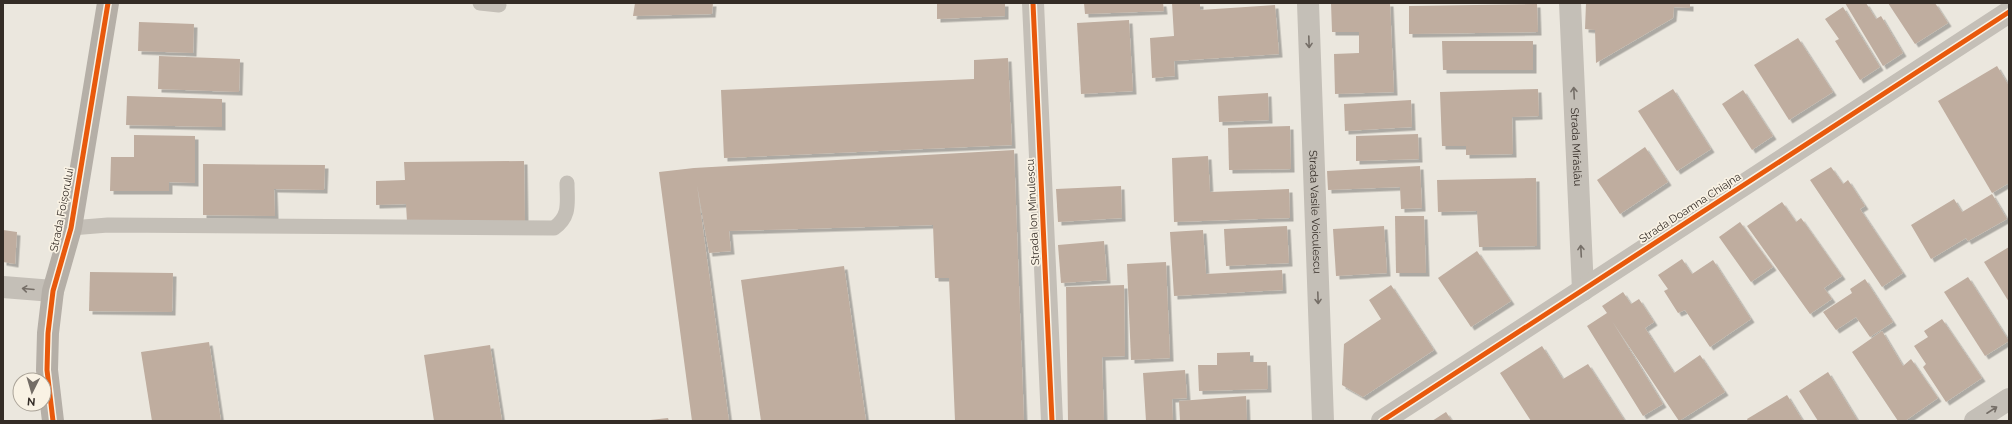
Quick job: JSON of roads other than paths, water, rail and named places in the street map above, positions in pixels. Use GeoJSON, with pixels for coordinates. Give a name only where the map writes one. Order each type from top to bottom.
{"type":"FeatureCollection","features":[{"type":"Feature","properties":{"kind":"street","name":"Strada Foișorului"},"geometry":{"type":"LineString","coordinates":[[53,421],[47,370],[48,333],[54,291],[70,228],[108,3]]}},
{"type":"Feature","properties":{"kind":"street","name":"Strada Ion Minulescu"},"geometry":{"type":"LineString","coordinates":[[1034,3],[1052,421]]}},
{"type":"Feature","properties":{"kind":"street","name":"Strada Vasile Voiculescu"},"geometry":{"type":"LineString","coordinates":[[1308,3],[1323,421]]}},
{"type":"Feature","properties":{"kind":"street","name":"Strada Mirăslău"},"geometry":{"type":"LineString","coordinates":[[1570,3],[1583,290]]}},
{"type":"Feature","properties":{"kind":"street","name":"Strada Doamna Chiajna"},"geometry":{"type":"LineString","coordinates":[[1382,421],[2009,12]]}},
{"type":"Feature","properties":{"kind":"street"},"geometry":{"type":"LineString","coordinates":[[3,287],[54,291]]}},
{"type":"Feature","properties":{"kind":"street"},"geometry":{"type":"LineString","coordinates":[[1975,421],[2009,399]]}},
{"type":"Feature","properties":{"kind":"lane"},"geometry":{"type":"LineString","coordinates":[[480,3],[499,5]]}},
{"type":"Feature","properties":{"kind":"lane"},"geometry":{"type":"LineString","coordinates":[[70,228],[108,225],[554,228],[563,222],[568,208],[567,183]]}}]}
